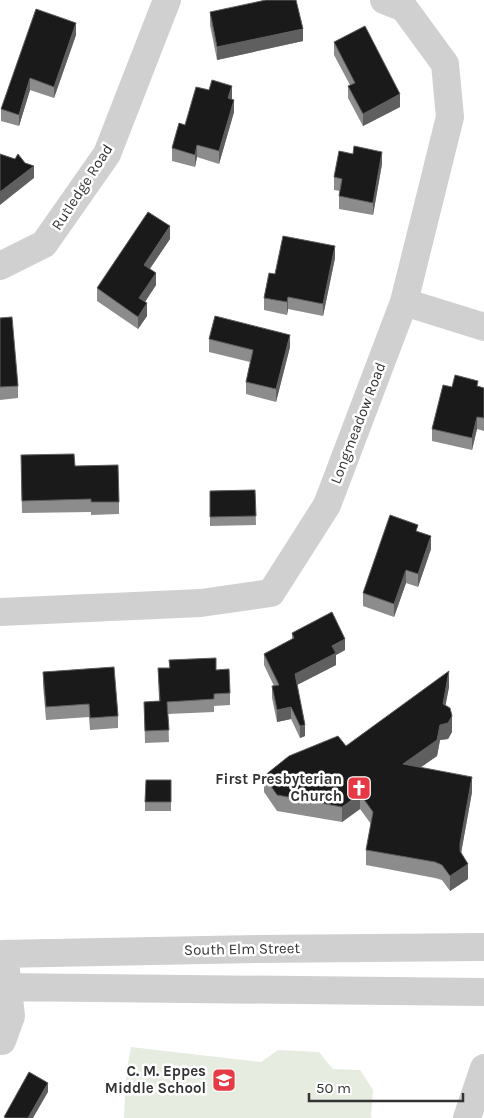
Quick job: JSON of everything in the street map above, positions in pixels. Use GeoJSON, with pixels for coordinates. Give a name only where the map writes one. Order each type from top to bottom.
{"type":"FeatureCollection","features":[{"type":"Feature","properties":{"kind":"street","name":"Rutledge Road"},"geometry":{"type":"LineString","coordinates":[[0,266],[44,244],[107,154],[167,0]]}},
{"type":"Feature","properties":{"kind":"street","name":"Longmeadow Road"},"geometry":{"type":"LineString","coordinates":[[0,612],[202,603],[272,593],[328,504],[404,302],[450,117],[445,64],[404,8],[384,0]]}},
{"type":"Feature","properties":{"kind":"street"},"geometry":{"type":"LineString","coordinates":[[404,302],[484,328]]}},
{"type":"Feature","properties":{"kind":"street","name":"South Elm Street"},"geometry":{"type":"LineString","coordinates":[[3,954],[484,947]]}},
{"type":"Feature","properties":{"kind":"street"},"geometry":{"type":"LineString","coordinates":[[256,949],[257,990]]}},
{"type":"Feature","properties":{"kind":"street"},"geometry":{"type":"LineString","coordinates":[[0,1041],[11,1016],[3,987],[3,954]]}},
{"type":"Feature","properties":{"kind":"street"},"geometry":{"type":"LineString","coordinates":[[3,987],[484,992]]}},
{"type":"Feature","properties":{"kind":"street"},"geometry":{"type":"LineString","coordinates":[[467,1118],[484,1068]]}},
{"type":"Feature","properties":{"kind":"shaded area"},"geometry":{"type":"Polygon","coordinates":[[[131,1047],[261,1062],[278,1050],[319,1052],[333,1069],[360,1070],[373,1090],[372,1118],[124,1118],[126,1075],[131,1047]]]}},
{"type":"Feature","properties":{"kind":"building"},"geometry":{"type":"Polygon","coordinates":[[[266,0],[296,0],[303,29],[217,47],[210,12],[266,0]]]}},
{"type":"Feature","properties":{"kind":"building"},"geometry":{"type":"Polygon","coordinates":[[[36,9],[76,23],[54,87],[30,78],[19,115],[1,109],[36,9]]]}},
{"type":"Feature","properties":{"kind":"building"},"geometry":{"type":"Polygon","coordinates":[[[365,26],[400,94],[363,114],[348,86],[355,83],[334,42],[365,26]]]}},
{"type":"Feature","properties":{"kind":"building"},"geometry":{"type":"Polygon","coordinates":[[[212,80],[232,86],[228,98],[234,100],[219,151],[197,145],[195,155],[172,148],[179,123],[185,125],[196,87],[209,90],[212,80]]]}},
{"type":"Feature","properties":{"kind":"building"},"geometry":{"type":"Polygon","coordinates":[[[354,146],[382,152],[373,203],[339,196],[342,179],[334,177],[339,151],[353,154],[354,146]]]}},
{"type":"Feature","properties":{"kind":"building"},"geometry":{"type":"Polygon","coordinates":[[[0,154],[15,159],[18,154],[25,163],[34,166],[0,192],[0,154]]]}},
{"type":"Feature","properties":{"kind":"building"},"geometry":{"type":"Polygon","coordinates":[[[148,212],[170,226],[144,265],[156,273],[139,298],[147,303],[138,317],[97,288],[148,212]]]}},
{"type":"Feature","properties":{"kind":"building"},"geometry":{"type":"Polygon","coordinates":[[[283,236],[335,246],[323,304],[288,297],[287,302],[264,298],[269,273],[275,274],[283,236]]]}},
{"type":"Feature","properties":{"kind":"building"},"geometry":{"type":"Polygon","coordinates":[[[215,316],[290,335],[276,389],[246,382],[253,350],[209,339],[215,316]]]}},
{"type":"Feature","properties":{"kind":"building"},"geometry":{"type":"Polygon","coordinates":[[[12,317],[18,386],[0,387],[0,318],[12,317]]]}},
{"type":"Feature","properties":{"kind":"building"},"geometry":{"type":"Polygon","coordinates":[[[455,375],[478,381],[477,386],[484,388],[484,418],[477,417],[472,438],[432,429],[443,385],[452,387],[455,375]]]}},
{"type":"Feature","properties":{"kind":"building"},"geometry":{"type":"Polygon","coordinates":[[[74,454],[75,466],[118,465],[119,502],[91,502],[91,499],[22,501],[21,455],[74,454]]]}},
{"type":"Feature","properties":{"kind":"building"},"geometry":{"type":"Polygon","coordinates":[[[255,490],[256,516],[210,517],[210,491],[255,490]]]}},
{"type":"Feature","properties":{"kind":"building"},"geometry":{"type":"Polygon","coordinates":[[[390,515],[418,525],[416,531],[431,536],[418,574],[406,570],[394,604],[363,593],[390,515]]]}},
{"type":"Feature","properties":{"kind":"building"},"geometry":{"type":"Polygon","coordinates":[[[332,612],[345,639],[332,646],[336,653],[295,674],[305,725],[300,726],[291,707],[277,710],[272,686],[279,685],[264,654],[294,638],[292,633],[332,612]]]}},
{"type":"Feature","properties":{"kind":"building"},"geometry":{"type":"Polygon","coordinates":[[[216,658],[216,670],[229,669],[230,693],[214,694],[214,699],[167,702],[169,730],[145,731],[144,702],[160,701],[158,668],[170,668],[169,660],[216,658]]]}},
{"type":"Feature","properties":{"kind":"building"},"geometry":{"type":"Polygon","coordinates":[[[114,667],[118,716],[90,718],[89,704],[46,707],[43,672],[114,667]]]}},
{"type":"Feature","properties":{"kind":"building","name":"First Presbyterian Church"},"geometry":{"type":"Polygon","coordinates":[[[449,671],[443,704],[450,708],[452,716],[448,723],[440,725],[437,740],[403,764],[472,777],[460,844],[460,851],[468,864],[450,876],[442,865],[435,862],[366,850],[373,812],[360,794],[342,807],[277,795],[264,776],[289,756],[338,736],[346,746],[449,671]]]}},
{"type":"Feature","properties":{"kind":"building"},"geometry":{"type":"Polygon","coordinates":[[[146,780],[171,780],[171,802],[145,802],[146,780]]]}},
{"type":"Feature","properties":{"kind":"building"},"geometry":{"type":"Polygon","coordinates":[[[29,1072],[48,1083],[28,1118],[4,1117],[29,1072]]]}},
{"type":"Feature","properties":{"kind":"place","name":"First Presbyterian Church"},"geometry":{"type":"Point","coordinates":[359,788]}},
{"type":"Feature","properties":{"kind":"place","name":"C. M. Eppes Middle School"},"geometry":{"type":"Point","coordinates":[224,1080]}}]}
